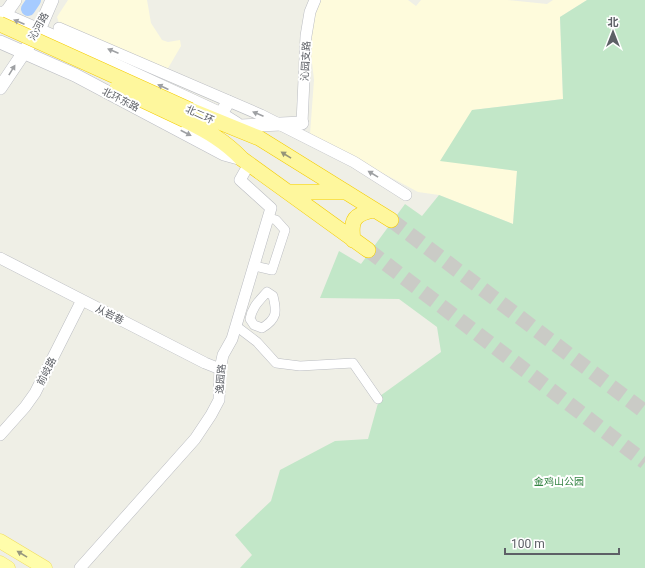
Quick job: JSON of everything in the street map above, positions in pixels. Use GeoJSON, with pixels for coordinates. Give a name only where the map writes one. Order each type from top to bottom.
{"type":"FeatureCollection","features":[{"type":"Feature","properties":{"kind":"highway","name":"北二环"},"geometry":{"type":"LineString","coordinates":[[1,17],[188,115],[206,131],[230,147],[246,161],[368,250]]}},
{"type":"Feature","properties":{"kind":"highway","name":"北二环"},"geometry":{"type":"LineString","coordinates":[[0,33],[188,115],[259,138],[391,220]]}},
{"type":"Feature","properties":{"kind":"highway"},"geometry":{"type":"LineString","coordinates":[[306,167],[328,222]]}},
{"type":"Feature","properties":{"kind":"highway"},"geometry":{"type":"LineString","coordinates":[[288,192],[347,192]]}},
{"type":"Feature","properties":{"kind":"highway"},"geometry":{"type":"LineString","coordinates":[[353,240],[353,222],[357,216],[364,212],[374,210]]}},
{"type":"Feature","properties":{"kind":"main road"},"geometry":{"type":"LineString","coordinates":[[15,0],[1,17],[127,64],[221,114],[259,138]]}},
{"type":"Feature","properties":{"kind":"main road","name":"沁河路"},"geometry":{"type":"LineString","coordinates":[[0,88],[39,30],[52,0]]}},
{"type":"Feature","properties":{"kind":"main road","name":"北环东路"},"geometry":{"type":"LineString","coordinates":[[0,42],[75,75],[224,154],[246,161]]}},
{"type":"Feature","properties":{"kind":"main road"},"geometry":{"type":"LineString","coordinates":[[221,114],[228,102]]}},
{"type":"Feature","properties":{"kind":"main road"},"geometry":{"type":"LineString","coordinates":[[241,126],[302,123]]}},
{"type":"Feature","properties":{"kind":"main road"},"geometry":{"type":"LineString","coordinates":[[0,541],[45,568]]}},
{"type":"Feature","properties":{"kind":"main road"},"geometry":{"type":"LineString","coordinates":[[0,563],[8,568]]}},
{"type":"Feature","properties":{"kind":"street","name":"沁园支路"},"geometry":{"type":"LineString","coordinates":[[302,123],[306,36],[310,12],[315,0]]}},
{"type":"Feature","properties":{"kind":"street"},"geometry":{"type":"LineString","coordinates":[[58,28],[127,64],[228,102],[280,124],[354,162],[406,195]]}},
{"type":"Feature","properties":{"kind":"street"},"geometry":{"type":"LineString","coordinates":[[246,161],[240,180],[271,208],[269,218],[276,220],[285,230],[272,270],[254,266]]}},
{"type":"Feature","properties":{"kind":"street","name":"逸园路"},"geometry":{"type":"LineString","coordinates":[[80,568],[201,430],[211,415],[219,400],[220,369],[223,355],[232,339],[269,218]]}},
{"type":"Feature","properties":{"kind":"street","name":"从岩巷"},"geometry":{"type":"LineString","coordinates":[[0,258],[205,363],[220,369]]}},
{"type":"Feature","properties":{"kind":"street","name":"前岐路"},"geometry":{"type":"LineString","coordinates":[[0,435],[25,407],[35,393],[82,300]]}},
{"type":"Feature","properties":{"kind":"street"},"geometry":{"type":"LineString","coordinates":[[236,326],[257,342],[276,363],[300,366],[354,363],[378,399]]}},
{"type":"Feature","properties":{"kind":"shaded area"},"geometry":{"type":"Polygon","coordinates":[[[68,0],[147,0],[151,23],[162,40],[168,42],[180,40],[181,46],[167,70],[59,23],[57,17],[68,0]]]}},
{"type":"Feature","properties":{"kind":"shaded area"},"geometry":{"type":"Polygon","coordinates":[[[321,0],[408,0],[416,6],[421,0],[507,0],[547,4],[553,0],[587,0],[560,17],[563,99],[473,110],[441,160],[517,171],[513,224],[439,195],[418,192],[310,134],[314,80],[310,46],[311,23],[321,0]]]}},
{"type":"Feature","properties":{"kind":"green space","name":"金鸡山公园"},"geometry":{"type":"Polygon","coordinates":[[[587,0],[645,0],[645,568],[240,568],[252,555],[235,535],[271,501],[280,470],[335,441],[368,439],[380,396],[441,352],[437,327],[399,299],[320,298],[339,251],[361,264],[405,204],[422,216],[439,195],[513,224],[517,171],[440,161],[472,110],[563,99],[560,17],[587,0]]]}},
{"type":"Feature","properties":{"kind":"waterway"},"geometry":{"type":"LineString","coordinates":[[28,9],[34,0]]}},
{"type":"Feature","properties":{"kind":"tunnel"},"geometry":{"type":"LineString","coordinates":[[391,220],[645,412]]}},
{"type":"Feature","properties":{"kind":"tunnel"},"geometry":{"type":"LineString","coordinates":[[368,250],[645,462]]}}]}
